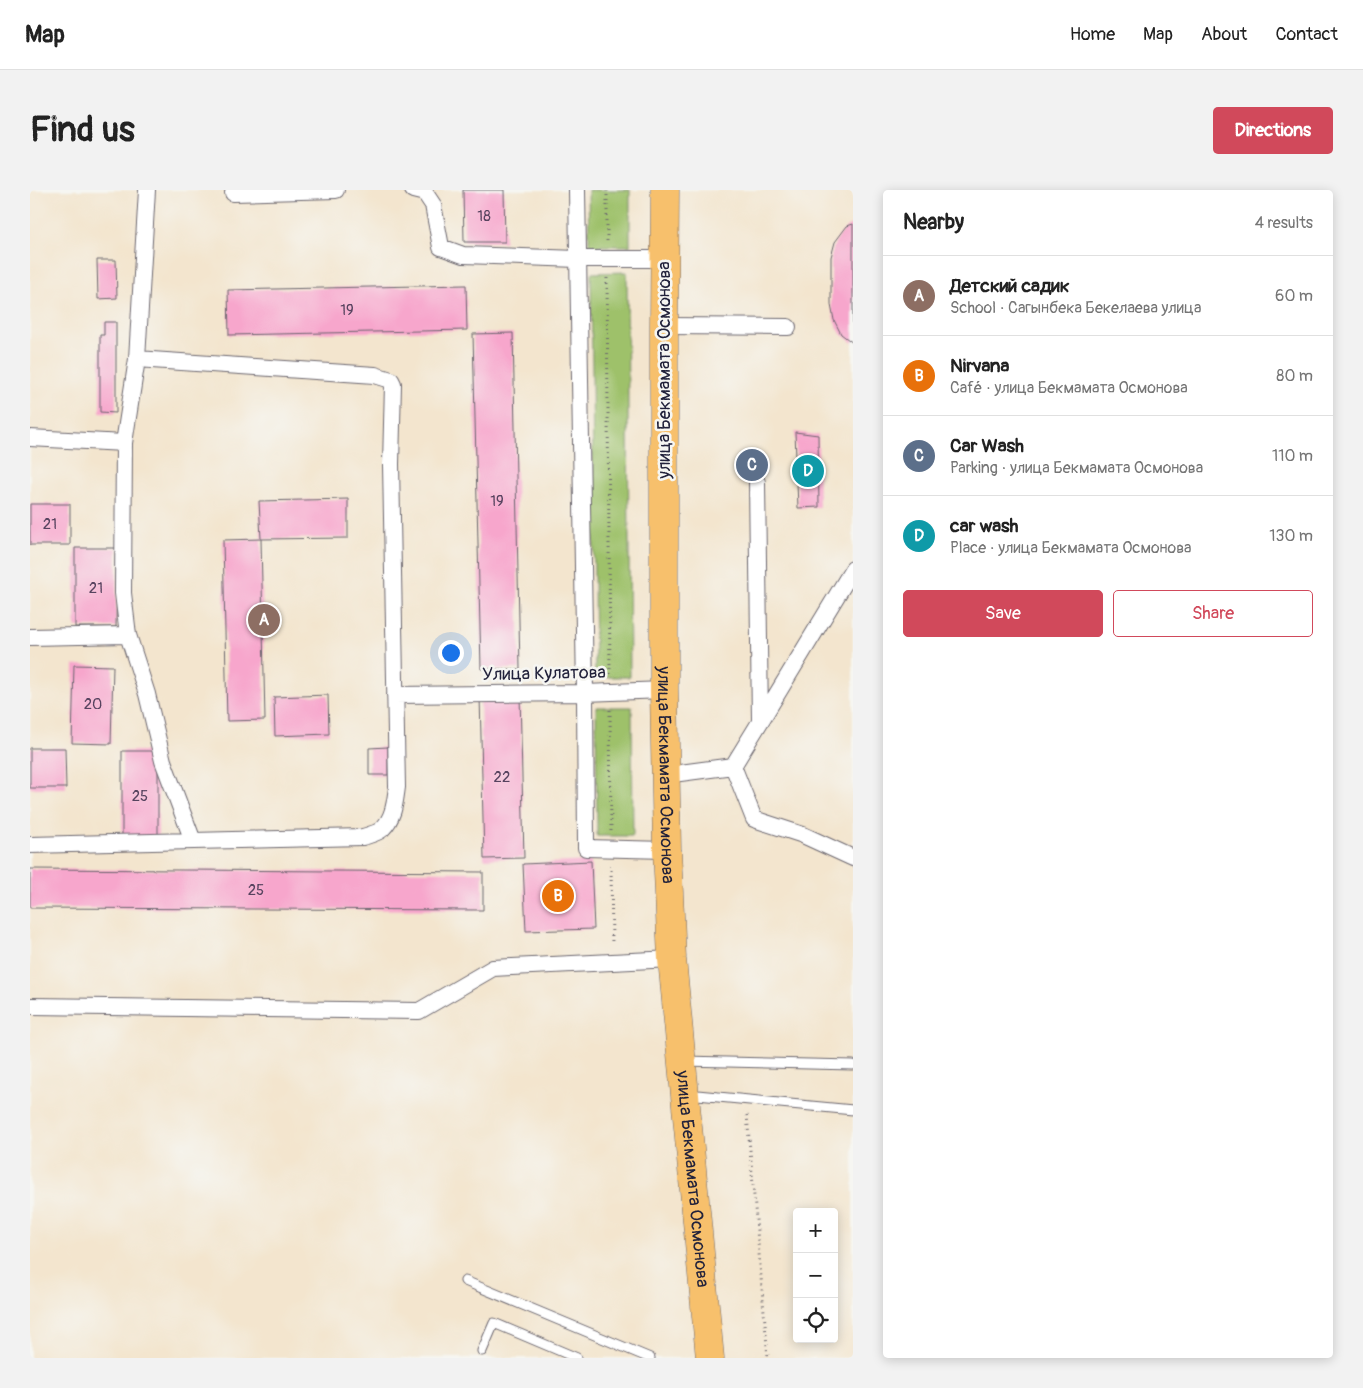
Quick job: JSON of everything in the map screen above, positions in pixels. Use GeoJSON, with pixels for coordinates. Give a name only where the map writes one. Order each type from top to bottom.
{"type":"FeatureCollection","features":[{"type":"Feature","properties":{"kind":"highway","name":"улица Бекмамата Осмонова"},"geometry":{"type":"LineString","coordinates":[[665,190],[664,690],[667,850],[672,959],[710,1358]]}},
{"type":"Feature","properties":{"kind":"street"},"geometry":{"type":"LineString","coordinates":[[146,190],[137,359],[124,443],[124,593],[128,635],[147,694],[163,761],[193,841]]}},
{"type":"Feature","properties":{"kind":"street"},"geometry":{"type":"LineString","coordinates":[[233,193],[336,190]]}},
{"type":"Feature","properties":{"kind":"street"},"geometry":{"type":"LineString","coordinates":[[414,190],[425,193],[433,205],[441,247],[462,255],[578,259],[664,259]]}},
{"type":"Feature","properties":{"kind":"street"},"geometry":{"type":"LineString","coordinates":[[577,190],[586,848],[667,850]]}},
{"type":"Feature","properties":{"kind":"street"},"geometry":{"type":"LineString","coordinates":[[664,326],[788,327]]}},
{"type":"Feature","properties":{"kind":"street"},"geometry":{"type":"LineString","coordinates":[[30,845],[363,837],[382,830],[390,818],[395,805],[398,787],[392,464],[394,384],[390,380],[375,376],[137,359]]}},
{"type":"Feature","properties":{"kind":"street"},"geometry":{"type":"LineString","coordinates":[[30,438],[124,443]]}},
{"type":"Feature","properties":{"kind":"street"},"geometry":{"type":"LineString","coordinates":[[757,482],[760,722]]}},
{"type":"Feature","properties":{"kind":"street"},"geometry":{"type":"LineString","coordinates":[[733,766],[853,569]]}},
{"type":"Feature","properties":{"kind":"street"},"geometry":{"type":"LineString","coordinates":[[30,637],[128,635]]}},
{"type":"Feature","properties":{"kind":"street","name":"Улица Кулатова"},"geometry":{"type":"LineString","coordinates":[[395,695],[585,693],[664,690]]}},
{"type":"Feature","properties":{"kind":"street"},"geometry":{"type":"LineString","coordinates":[[665,775],[733,766]]}},
{"type":"Feature","properties":{"kind":"street"},"geometry":{"type":"LineString","coordinates":[[733,766],[754,819],[803,835],[853,858]]}},
{"type":"Feature","properties":{"kind":"street"},"geometry":{"type":"LineString","coordinates":[[30,1006],[419,1011],[493,968],[672,959]]}},
{"type":"Feature","properties":{"kind":"lane"},"geometry":{"type":"LineString","coordinates":[[681,1061],[853,1065]]}},
{"type":"Feature","properties":{"kind":"lane"},"geometry":{"type":"LineString","coordinates":[[684,1093],[853,1110]]}},
{"type":"Feature","properties":{"kind":"lane"},"geometry":{"type":"LineString","coordinates":[[465,1281],[650,1358]]}},
{"type":"Feature","properties":{"kind":"lane"},"geometry":{"type":"LineString","coordinates":[[482,1351],[494,1323],[577,1358]]}},
{"type":"Feature","properties":{"kind":"path"},"geometry":{"type":"LineString","coordinates":[[607,190],[612,962]]}},
{"type":"Feature","properties":{"kind":"path"},"geometry":{"type":"LineString","coordinates":[[746,1099],[768,1358]]}},
{"type":"Feature","properties":{"kind":"green space"},"geometry":{"type":"Polygon","coordinates":[[[588,190],[630,190],[630,246],[589,246],[588,190]]]}},
{"type":"Feature","properties":{"kind":"green space"},"geometry":{"type":"Polygon","coordinates":[[[627,272],[630,677],[595,677],[591,273],[627,272]]]}},
{"type":"Feature","properties":{"kind":"green space"},"geometry":{"type":"Polygon","coordinates":[[[596,707],[632,707],[633,836],[597,836],[596,707]]]}},
{"type":"Feature","properties":{"kind":"building"},"geometry":{"type":"Polygon","coordinates":[[[463,190],[504,190],[505,242],[464,242],[463,190]]]}},
{"type":"Feature","properties":{"kind":"building"},"geometry":{"type":"Polygon","coordinates":[[[853,224],[853,343],[841,334],[834,320],[831,305],[831,257],[835,242],[847,226],[853,224]]]}},
{"type":"Feature","properties":{"kind":"building"},"geometry":{"type":"Polygon","coordinates":[[[97,260],[116,260],[117,298],[98,299],[97,260]]]}},
{"type":"Feature","properties":{"kind":"building"},"geometry":{"type":"Polygon","coordinates":[[[466,285],[467,330],[229,335],[228,290],[466,285]]]}},
{"type":"Feature","properties":{"kind":"building"},"geometry":{"type":"Polygon","coordinates":[[[104,322],[116,322],[116,413],[100,412],[100,335],[104,335],[104,322]]]}},
{"type":"Feature","properties":{"kind":"building"},"geometry":{"type":"Polygon","coordinates":[[[513,333],[520,669],[481,669],[473,334],[513,333]]]}},
{"type":"Feature","properties":{"kind":"building"},"geometry":{"type":"Polygon","coordinates":[[[795,432],[818,435],[819,507],[798,508],[795,432]]]}},
{"type":"Feature","properties":{"kind":"building"},"geometry":{"type":"Polygon","coordinates":[[[348,499],[348,538],[261,539],[259,501],[348,499]]]}},
{"type":"Feature","properties":{"kind":"building"},"geometry":{"type":"Polygon","coordinates":[[[30,504],[70,504],[70,545],[30,545],[30,504]]]}},
{"type":"Feature","properties":{"kind":"building"},"geometry":{"type":"Polygon","coordinates":[[[261,539],[265,720],[227,721],[223,540],[261,539]]]}},
{"type":"Feature","properties":{"kind":"building"},"geometry":{"type":"Polygon","coordinates":[[[75,548],[117,548],[116,627],[75,627],[75,548]]]}},
{"type":"Feature","properties":{"kind":"building"},"geometry":{"type":"Polygon","coordinates":[[[74,665],[113,666],[111,744],[72,743],[74,665]]]}},
{"type":"Feature","properties":{"kind":"building"},"geometry":{"type":"Polygon","coordinates":[[[328,695],[329,734],[275,736],[274,697],[328,695]]]}},
{"type":"Feature","properties":{"kind":"building"},"geometry":{"type":"Polygon","coordinates":[[[520,695],[524,858],[484,859],[480,696],[520,695]]]}},
{"type":"Feature","properties":{"kind":"building"},"geometry":{"type":"Polygon","coordinates":[[[388,747],[388,775],[369,775],[369,748],[388,747]]]}},
{"type":"Feature","properties":{"kind":"building"},"geometry":{"type":"Polygon","coordinates":[[[30,748],[65,748],[66,788],[30,788],[30,748]]]}},
{"type":"Feature","properties":{"kind":"building"},"geometry":{"type":"Polygon","coordinates":[[[122,751],[158,751],[158,841],[122,842],[122,751]]]}},
{"type":"Feature","properties":{"kind":"building"},"geometry":{"type":"Polygon","coordinates":[[[591,861],[594,929],[526,931],[523,864],[591,861]]]}},
{"type":"Feature","properties":{"kind":"building"},"geometry":{"type":"Polygon","coordinates":[[[30,869],[483,872],[483,910],[30,908],[30,869]]]}},
{"type":"Feature","properties":{"kind":"place","name":"Car Wash"},"geometry":{"type":"Point","coordinates":[752,465]}},
{"type":"Feature","properties":{"kind":"place","name":"car wash"},"geometry":{"type":"Point","coordinates":[808,471]}},
{"type":"Feature","properties":{"kind":"place","name":"Детский садик"},"geometry":{"type":"Point","coordinates":[264,620]}},
{"type":"Feature","properties":{"kind":"place","name":"Nirvana"},"geometry":{"type":"Point","coordinates":[558,896]}}]}
